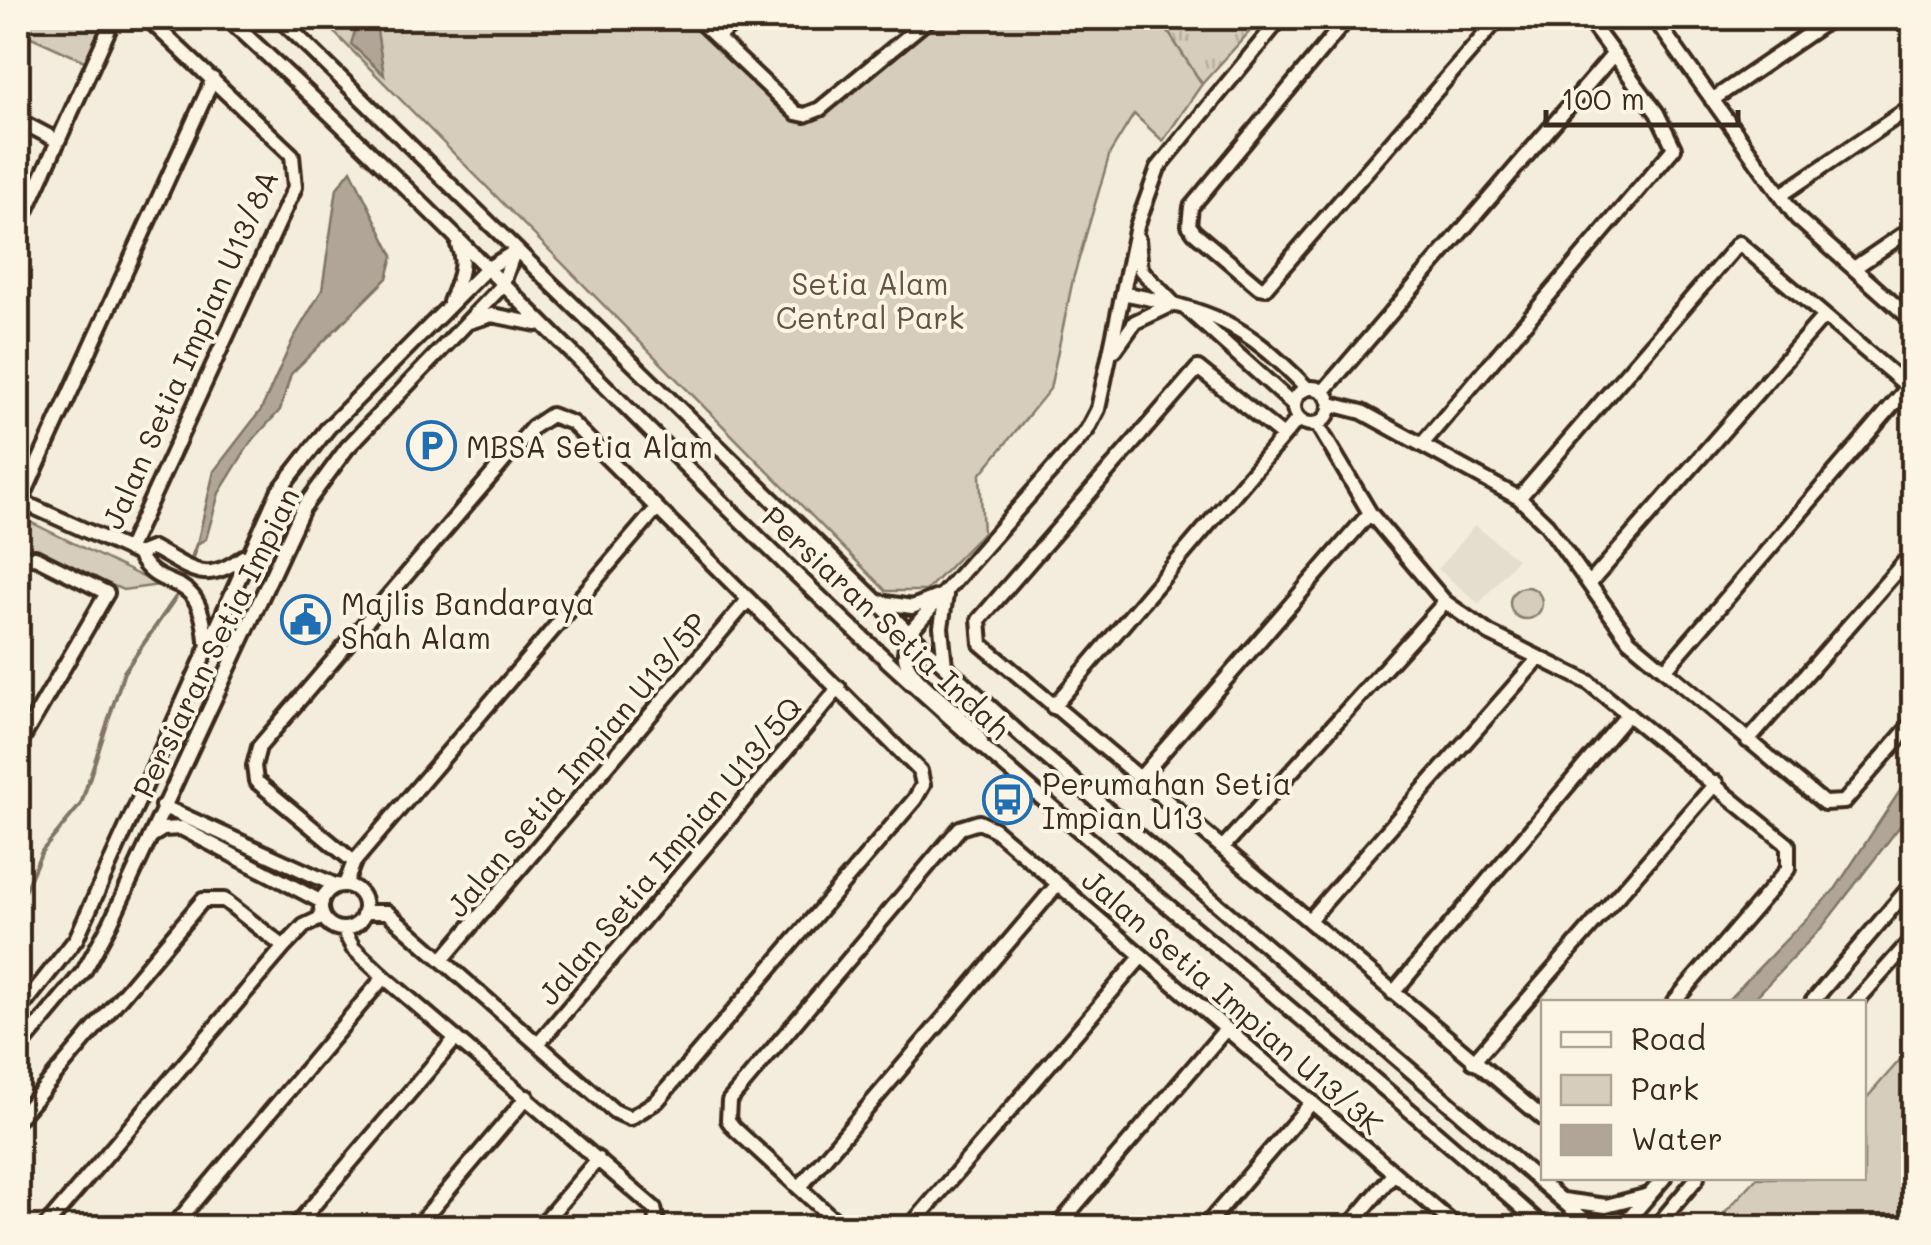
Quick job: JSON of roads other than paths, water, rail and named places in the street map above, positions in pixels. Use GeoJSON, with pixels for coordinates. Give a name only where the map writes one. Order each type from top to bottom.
{"type":"FeatureCollection","features":[{"type":"Feature","properties":{"kind":"street"},"geometry":{"type":"LineString","coordinates":[[18,229],[114,18]]}},
{"type":"Feature","properties":{"kind":"street"},"geometry":{"type":"LineString","coordinates":[[148,18],[213,80],[19,500],[133,552],[145,566],[194,592],[204,610],[206,642]]}},
{"type":"Feature","properties":{"kind":"street","name":"Persiaran Setia Indah"},"geometry":{"type":"LineString","coordinates":[[227,18],[320,102],[540,324],[984,749],[1541,1225]]}},
{"type":"Feature","properties":{"kind":"street","name":"Persiaran Setia Indah"},"geometry":{"type":"LineString","coordinates":[[279,18],[514,252],[909,633],[1594,1228]]}},
{"type":"Feature","properties":{"kind":"street"},"geometry":{"type":"LineString","coordinates":[[696,18],[796,113],[805,116],[820,109],[930,18]]}},
{"type":"Feature","properties":{"kind":"street"},"geometry":{"type":"LineString","coordinates":[[717,37],[740,18]]}},
{"type":"Feature","properties":{"kind":"street"},"geometry":{"type":"LineString","coordinates":[[984,749],[974,727],[910,670],[904,656],[909,633],[1087,430],[1098,409],[1137,226],[1158,168],[1281,18]]}},
{"type":"Feature","properties":{"kind":"street"},"geometry":{"type":"LineString","coordinates":[[1348,18],[1191,207],[1194,232],[1260,287],[1265,288],[1499,18]]}},
{"type":"Feature","properties":{"kind":"street"},"geometry":{"type":"LineString","coordinates":[[1423,443],[1674,148],[1657,113],[1587,18]]}},
{"type":"Feature","properties":{"kind":"street"},"geometry":{"type":"LineString","coordinates":[[1654,18],[1797,218],[1914,322]]}},
{"type":"Feature","properties":{"kind":"street"},"geometry":{"type":"LineString","coordinates":[[1712,100],[1832,18]]}},
{"type":"Feature","properties":{"kind":"street"},"geometry":{"type":"LineString","coordinates":[[1317,424],[1328,415],[1327,398],[1612,56]]}},
{"type":"Feature","properties":{"kind":"street","name":"Jalan Setia Impian U13/8A"},"geometry":{"type":"LineString","coordinates":[[133,552],[295,187],[292,154],[213,80]]}},
{"type":"Feature","properties":{"kind":"street"},"geometry":{"type":"LineString","coordinates":[[1780,196],[1914,104]]}},
{"type":"Feature","properties":{"kind":"street"},"geometry":{"type":"LineString","coordinates":[[18,120],[58,141]]}},
{"type":"Feature","properties":{"kind":"street"},"geometry":{"type":"LineString","coordinates":[[1137,226],[1141,270],[1296,412],[1317,424],[1370,514],[1445,602],[1538,658],[1588,682],[1788,845],[1788,868],[1676,1000]]}},
{"type":"Feature","properties":{"kind":"street"},"geometry":{"type":"LineString","coordinates":[[1854,268],[1914,227]]}},
{"type":"Feature","properties":{"kind":"street"},"geometry":{"type":"LineString","coordinates":[[447,309],[461,274],[463,256],[455,240]]}},
{"type":"Feature","properties":{"kind":"street"},"geometry":{"type":"LineString","coordinates":[[1519,498],[1738,242],[1911,390],[1665,670]]}},
{"type":"Feature","properties":{"kind":"street","name":"Persiaran Setia Impian"},"geometry":{"type":"LineString","coordinates":[[18,1012],[58,966],[92,908],[206,642],[278,492],[328,428],[485,270],[514,252]]}},
{"type":"Feature","properties":{"kind":"street","name":"Persiaran Setia Impian"},"geometry":{"type":"LineString","coordinates":[[18,1050],[92,956],[303,508],[347,448],[502,286],[514,252]]}},
{"type":"Feature","properties":{"kind":"street"},"geometry":{"type":"LineString","coordinates":[[1123,294],[1202,309],[1236,325],[1308,388],[1423,443],[1519,498],[1546,525],[1629,640],[1824,803],[1844,802],[1914,721]]}},
{"type":"Feature","properties":{"kind":"street"},"geometry":{"type":"LineString","coordinates":[[1109,361],[1135,322],[1180,306]]}},
{"type":"Feature","properties":{"kind":"street"},"geometry":{"type":"LineString","coordinates":[[464,324],[492,315],[540,324]]}},
{"type":"Feature","properties":{"kind":"street"},"geometry":{"type":"LineString","coordinates":[[1590,582],[1824,316]]}},
{"type":"Feature","properties":{"kind":"street"},"geometry":{"type":"LineString","coordinates":[[1283,436],[1198,368],[979,620],[977,634],[981,644],[1053,706],[1224,846],[1541,1118]]}},
{"type":"Feature","properties":{"kind":"street"},"geometry":{"type":"LineString","coordinates":[[1053,706],[1283,436],[1308,388]]}},
{"type":"Feature","properties":{"kind":"street"},"geometry":{"type":"LineString","coordinates":[[354,862],[256,782],[254,766],[259,747],[533,427],[551,415],[572,423],[658,508],[920,772],[923,784],[915,799],[657,1102],[630,1118],[614,1111],[387,912],[364,912]]}},
{"type":"Feature","properties":{"kind":"street"},"geometry":{"type":"LineString","coordinates":[[322,902],[341,886],[354,862],[658,508]]}},
{"type":"Feature","properties":{"kind":"street"},"geometry":{"type":"LineString","coordinates":[[1140,778],[1370,514]]}},
{"type":"Feature","properties":{"kind":"street"},"geometry":{"type":"LineString","coordinates":[[133,552],[153,548],[203,574],[222,572],[247,554]]}},
{"type":"Feature","properties":{"kind":"street"},"geometry":{"type":"LineString","coordinates":[[1748,741],[1914,551]]}},
{"type":"Feature","properties":{"kind":"street"},"geometry":{"type":"LineString","coordinates":[[18,560],[35,557],[103,587],[106,602],[18,746]]}},
{"type":"Feature","properties":{"kind":"street"},"geometry":{"type":"LineString","coordinates":[[877,602],[912,607],[946,592]]}},
{"type":"Feature","properties":{"kind":"street"},"geometry":{"type":"LineString","coordinates":[[945,666],[941,626],[946,592]]}},
{"type":"Feature","properties":{"kind":"street","name":"Jalan Setia Impian U13/5P"},"geometry":{"type":"LineString","coordinates":[[442,960],[748,600]]}},
{"type":"Feature","properties":{"kind":"street"},"geometry":{"type":"LineString","coordinates":[[1224,846],[1445,602]]}},
{"type":"Feature","properties":{"kind":"street"},"geometry":{"type":"LineString","coordinates":[[1309,920],[1538,658]]}},
{"type":"Feature","properties":{"kind":"street","name":"Jalan Setia Impian U13/5Q"},"geometry":{"type":"LineString","coordinates":[[538,1044],[839,688]]}},
{"type":"Feature","properties":{"kind":"street"},"geometry":{"type":"LineString","coordinates":[[1393,993],[1628,714]]}},
{"type":"Feature","properties":{"kind":"street"},"geometry":{"type":"LineString","coordinates":[[176,776],[173,802],[191,818]]}},
{"type":"Feature","properties":{"kind":"street"},"geometry":{"type":"LineString","coordinates":[[1473,1062],[1716,783]]}},
{"type":"Feature","properties":{"kind":"street"},"geometry":{"type":"LineString","coordinates":[[92,908],[141,814],[162,806],[359,891],[364,912],[356,924],[342,929]]}},
{"type":"Feature","properties":{"kind":"street","name":"Jalan Setia Impian U13/3K"},"geometry":{"type":"LineString","coordinates":[[799,1188],[734,1128],[727,1111],[736,1090],[960,828],[980,822],[994,829],[1458,1228]]}},
{"type":"Feature","properties":{"kind":"street"},"geometry":{"type":"LineString","coordinates":[[146,840],[163,828],[181,828],[322,902]]}},
{"type":"Feature","properties":{"kind":"street"},"geometry":{"type":"LineString","coordinates":[[233,857],[239,842]]}},
{"type":"Feature","properties":{"kind":"street"},"geometry":{"type":"LineString","coordinates":[[1814,1000],[1914,882]]}},
{"type":"Feature","properties":{"kind":"street"},"geometry":{"type":"LineString","coordinates":[[843,1228],[799,1188],[1058,884]]}},
{"type":"Feature","properties":{"kind":"street"},"geometry":{"type":"LineString","coordinates":[[18,1119],[203,900],[224,900],[284,947]]}},
{"type":"Feature","properties":{"kind":"street"},"geometry":{"type":"LineString","coordinates":[[322,902],[323,917]]}},
{"type":"Feature","properties":{"kind":"street"},"geometry":{"type":"LineString","coordinates":[[323,917],[342,929],[353,948],[384,977],[654,1208],[658,1226]]}},
{"type":"Feature","properties":{"kind":"street"},"geometry":{"type":"LineString","coordinates":[[44,1228],[284,947],[304,926],[323,917]]}},
{"type":"Feature","properties":{"kind":"street"},"geometry":{"type":"LineString","coordinates":[[1858,1000],[1914,937]]}},
{"type":"Feature","properties":{"kind":"street"},"geometry":{"type":"LineString","coordinates":[[909,1228],[1142,956]]}},
{"type":"Feature","properties":{"kind":"street"},"geometry":{"type":"LineString","coordinates":[[172,1228],[384,977]]}},
{"type":"Feature","properties":{"kind":"street"},"geometry":{"type":"LineString","coordinates":[[18,1034],[42,1022]]}},
{"type":"Feature","properties":{"kind":"street"},"geometry":{"type":"LineString","coordinates":[[1056,1228],[1226,1029]]}},
{"type":"Feature","properties":{"kind":"street"},"geometry":{"type":"LineString","coordinates":[[294,1228],[456,1038]]}},
{"type":"Feature","properties":{"kind":"street"},"geometry":{"type":"LineString","coordinates":[[416,1228],[527,1097]]}},
{"type":"Feature","properties":{"kind":"street"},"geometry":{"type":"LineString","coordinates":[[1204,1228],[1312,1102]]}},
{"type":"Feature","properties":{"kind":"street"},"geometry":{"type":"LineString","coordinates":[[539,1228],[598,1159]]}},
{"type":"Feature","properties":{"kind":"street"},"geometry":{"type":"LineString","coordinates":[[1348,1228],[1394,1173]]}},
{"type":"Feature","properties":{"kind":"street"},"geometry":{"type":"LineString","coordinates":[[1621,1228],[1662,1180]]}},
{"type":"Feature","properties":{"kind":"street"},"geometry":{"type":"LineString","coordinates":[[1655,1228],[1695,1180]]}},
{"type":"Feature","properties":{"kind":"street"},"geometry":{"type":"LineString","coordinates":[[1668,1228],[1695,1180]]}},
{"type":"Feature","properties":{"kind":"street"},"geometry":{"type":"LineString","coordinates":[[1561,1200],[1606,1206],[1649,1195]]}},
{"type":"Feature","properties":{"kind":"water"},"geometry":{"type":"Polygon","coordinates":[[[359,18],[375,18],[384,75],[351,44],[359,18]]]}},
{"type":"Feature","properties":{"kind":"water"},"geometry":{"type":"Polygon","coordinates":[[[351,170],[393,256],[387,278],[291,374],[280,410],[250,443],[219,493],[206,539],[197,544],[214,471],[261,410],[293,339],[322,290],[337,188],[351,170]]]}},
{"type":"Feature","properties":{"kind":"water"},"geometry":{"type":"Polygon","coordinates":[[[1913,771],[1913,809],[1823,926],[1753,1000],[1728,1000],[1836,888],[1913,771]]]}},
{"type":"Feature","properties":{"kind":"waterway"},"geometry":{"type":"LineString","coordinates":[[190,563],[197,544]]}},
{"type":"Feature","properties":{"kind":"waterway"},"geometry":{"type":"LineString","coordinates":[[18,906],[42,851],[81,804],[124,672],[180,591]]}},
{"type":"Feature","properties":{"kind":"place","name":"MBSA Setia Alam"},"geometry":{"type":"Point","coordinates":[431,446]}},
{"type":"Feature","properties":{"kind":"place","name":"Majlis Bandaraya Shah Alam"},"geometry":{"type":"Point","coordinates":[306,620]}},
{"type":"Feature","properties":{"kind":"place","name":"Perumahan Setia Impian U13"},"geometry":{"type":"Point","coordinates":[1007,800]}},
{"type":"Feature","properties":{"kind":"park label","name":"Setia Alam Central Park"},"geometry":{"type":"Point","coordinates":[870,300]}}]}
